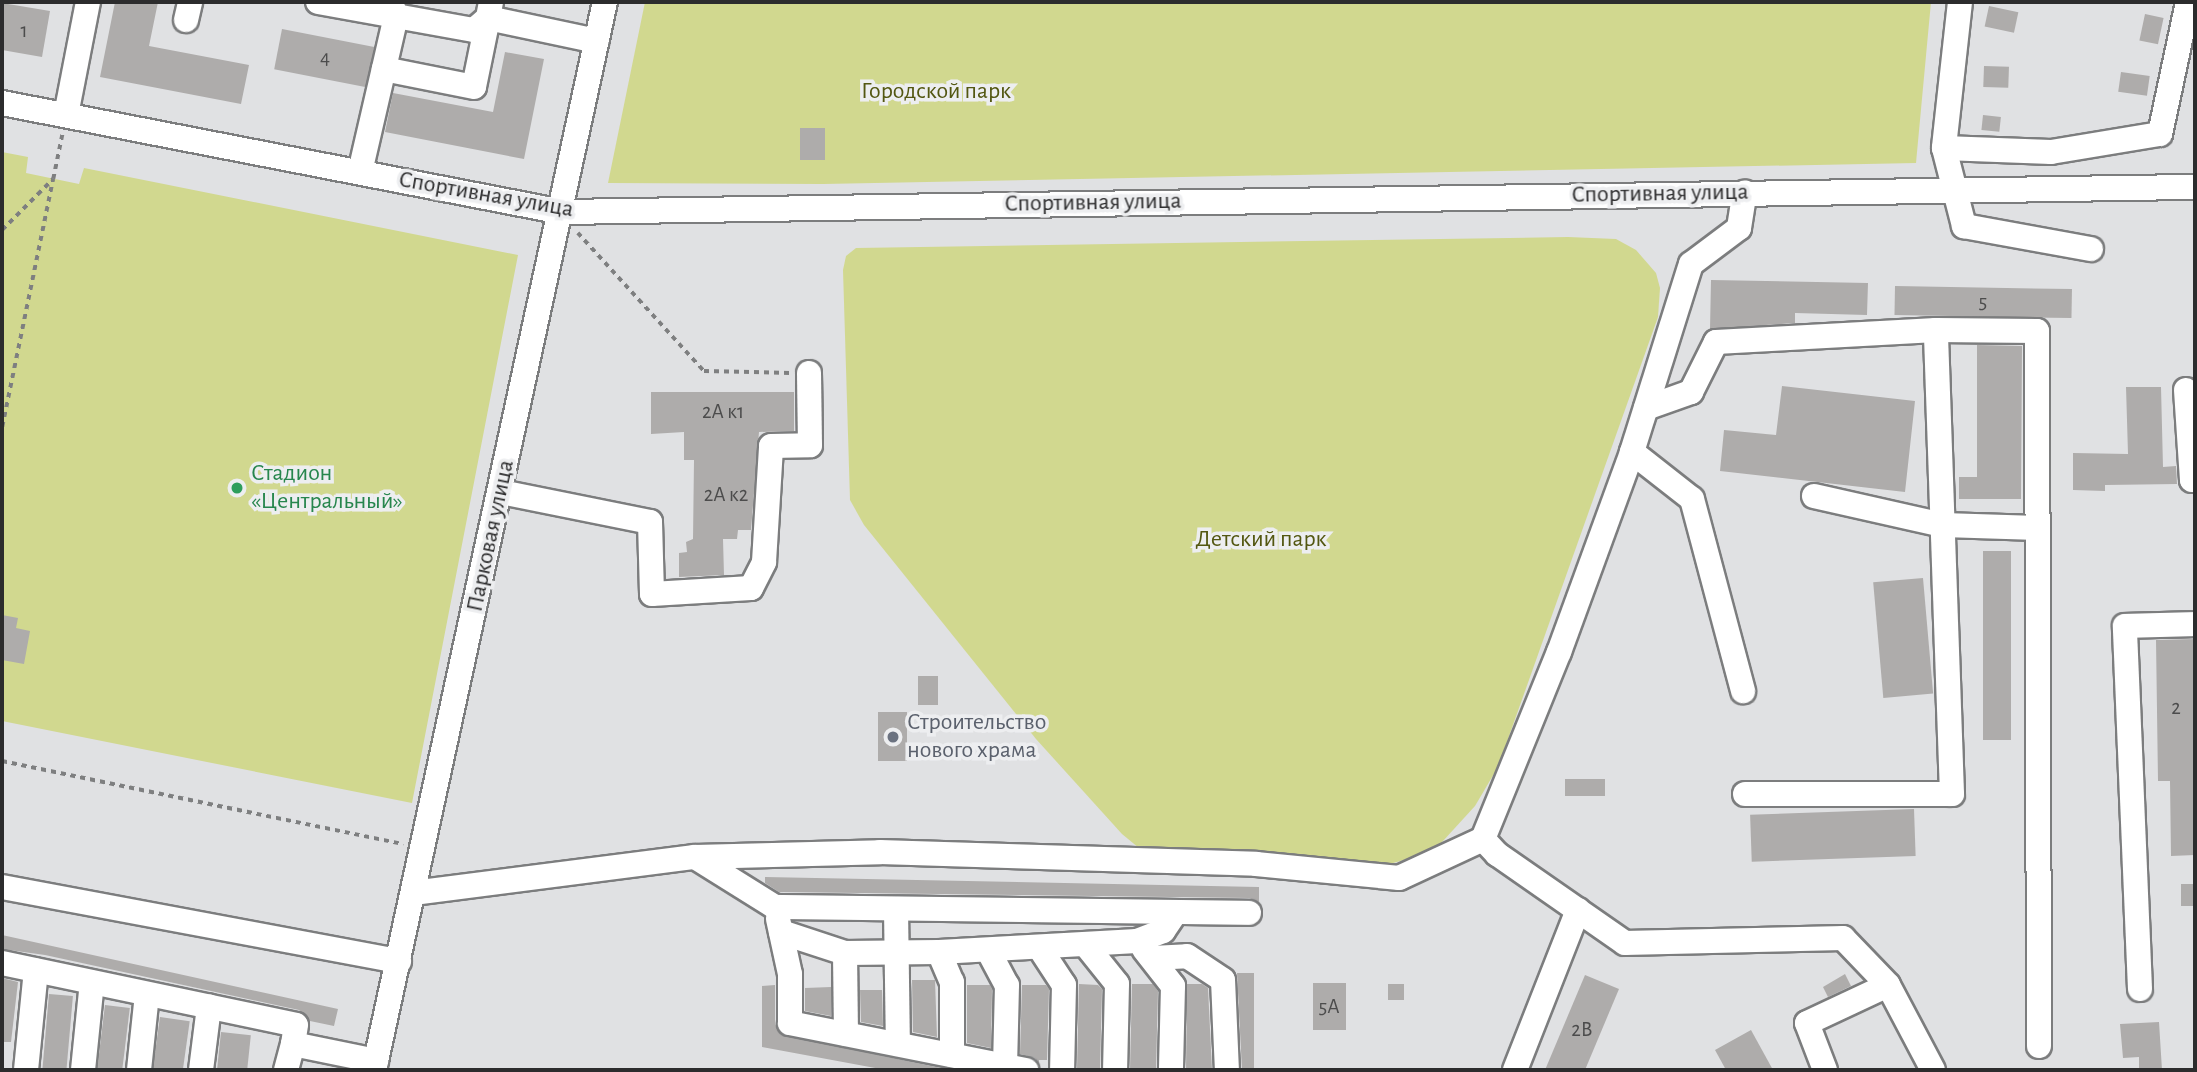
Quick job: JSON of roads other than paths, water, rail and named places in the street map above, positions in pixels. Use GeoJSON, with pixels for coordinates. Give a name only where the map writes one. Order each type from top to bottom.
{"type":"FeatureCollection","features":[{"type":"Feature","properties":{"kind":"street"},"geometry":{"type":"LineString","coordinates":[[66,115],[88,2]]}},
{"type":"Feature","properties":{"kind":"street"},"geometry":{"type":"LineString","coordinates":[[318,2],[393,9],[474,30],[490,10]]}},
{"type":"Feature","properties":{"kind":"street","name":"Парковая улица"},"geometry":{"type":"LineString","coordinates":[[375,1066],[606,2]]}},
{"type":"Feature","properties":{"kind":"street"},"geometry":{"type":"LineString","coordinates":[[1960,2],[1944,148],[1964,226],[2091,249]]}},
{"type":"Feature","properties":{"kind":"street"},"geometry":{"type":"LineString","coordinates":[[1944,148],[2051,152],[2160,134],[2188,2]]}},
{"type":"Feature","properties":{"kind":"street"},"geometry":{"type":"LineString","coordinates":[[360,172],[384,69],[393,9]]}},
{"type":"Feature","properties":{"kind":"street"},"geometry":{"type":"LineString","coordinates":[[490,10],[597,41]]}},
{"type":"Feature","properties":{"kind":"street"},"geometry":{"type":"LineString","coordinates":[[384,69],[474,87],[490,10]]}},
{"type":"Feature","properties":{"kind":"street","name":"Спортивная улица"},"geometry":{"type":"LineString","coordinates":[[2,103],[562,212],[2195,187]]}},
{"type":"Feature","properties":{"kind":"street"},"geometry":{"type":"LineString","coordinates":[[413,893],[695,857],[880,852],[1256,864],[1399,878],[1483,839],[1559,652],[1632,452],[1691,264],[1739,228],[1745,192]]}},
{"type":"Feature","properties":{"kind":"street"},"geometry":{"type":"LineString","coordinates":[[1646,408],[1691,392],[1716,342],[1936,331],[2037,331],[2039,1046]]}},
{"type":"Feature","properties":{"kind":"street"},"geometry":{"type":"LineString","coordinates":[[1745,794],[1952,794],[1936,331]]}},
{"type":"Feature","properties":{"kind":"street"},"geometry":{"type":"LineString","coordinates":[[501,492],[650,522],[652,594],[751,588],[764,562],[771,446],[810,445],[809,373]]}},
{"type":"Feature","properties":{"kind":"street"},"geometry":{"type":"LineString","coordinates":[[2186,390],[2192,480],[2195,480]]}},
{"type":"Feature","properties":{"kind":"street"},"geometry":{"type":"LineString","coordinates":[[1632,452],[1692,499],[1743,691]]}},
{"type":"Feature","properties":{"kind":"street"},"geometry":{"type":"LineString","coordinates":[[1814,496],[1943,525],[2038,528]]}},
{"type":"Feature","properties":{"kind":"street"},"geometry":{"type":"LineString","coordinates":[[2140,989],[2125,626],[2195,624]]}},
{"type":"Feature","properties":{"kind":"street"},"geometry":{"type":"LineString","coordinates":[[1483,839],[1497,854],[1625,943],[1843,938],[1888,985],[1933,1070]]}},
{"type":"Feature","properties":{"kind":"street"},"geometry":{"type":"LineString","coordinates":[[695,857],[775,907],[1249,913]]}},
{"type":"Feature","properties":{"kind":"street"},"geometry":{"type":"LineString","coordinates":[[2,887],[398,961]]}},
{"type":"Feature","properties":{"kind":"street"},"geometry":{"type":"LineString","coordinates":[[775,907],[790,974],[790,1023],[1016,1068],[1006,985],[988,950]]}},
{"type":"Feature","properties":{"kind":"street"},"geometry":{"type":"LineString","coordinates":[[896,909],[898,1044]]}},
{"type":"Feature","properties":{"kind":"street"},"geometry":{"type":"LineString","coordinates":[[1514,1070],[1578,910]]}},
{"type":"Feature","properties":{"kind":"street"},"geometry":{"type":"LineString","coordinates":[[1144,949],[1163,931],[1176,912]]}},
{"type":"Feature","properties":{"kind":"street"},"geometry":{"type":"LineString","coordinates":[[781,932],[845,953],[897,954],[1085,944],[1187,956],[1223,980],[1227,1070]]}},
{"type":"Feature","properties":{"kind":"street"},"geometry":{"type":"LineString","coordinates":[[1085,944],[1117,984],[1115,1070]]}},
{"type":"Feature","properties":{"kind":"street"},"geometry":{"type":"LineString","coordinates":[[1039,947],[1064,985],[1062,1070]]}},
{"type":"Feature","properties":{"kind":"street"},"geometry":{"type":"LineString","coordinates":[[1144,949],[1173,986],[1171,1070]]}},
{"type":"Feature","properties":{"kind":"street"},"geometry":{"type":"LineString","coordinates":[[939,952],[952,982],[951,1055]]}},
{"type":"Feature","properties":{"kind":"street"},"geometry":{"type":"LineString","coordinates":[[845,953],[846,1034]]}},
{"type":"Feature","properties":{"kind":"street"},"geometry":{"type":"LineString","coordinates":[[2,963],[296,1026],[286,1070]]}},
{"type":"Feature","properties":{"kind":"street"},"geometry":{"type":"LineString","coordinates":[[26,1070],[36,970]]}},
{"type":"Feature","properties":{"kind":"street"},"geometry":{"type":"LineString","coordinates":[[83,1070],[92,982]]}},
{"type":"Feature","properties":{"kind":"street"},"geometry":{"type":"LineString","coordinates":[[1825,1070],[1807,1023],[1888,985]]}},
{"type":"Feature","properties":{"kind":"street"},"geometry":{"type":"LineString","coordinates":[[139,1070],[147,994]]}},
{"type":"Feature","properties":{"kind":"street"},"geometry":{"type":"LineString","coordinates":[[201,1070],[209,1007]]}},
{"type":"Feature","properties":{"kind":"street"},"geometry":{"type":"LineString","coordinates":[[293,1044],[375,1066]]}},
{"type":"Feature","properties":{"kind":"place","name":"Стадион «Центральный»"},"geometry":{"type":"Point","coordinates":[237,488]}},
{"type":"Feature","properties":{"kind":"place","name":"Строительство нового храма"},"geometry":{"type":"Point","coordinates":[893,737]}},
{"type":"Feature","properties":{"kind":"park label","name":"Городской парк"},"geometry":{"type":"Point","coordinates":[936,92]}},
{"type":"Feature","properties":{"kind":"park label","name":"Детский парк"},"geometry":{"type":"Point","coordinates":[1261,540]}}]}
